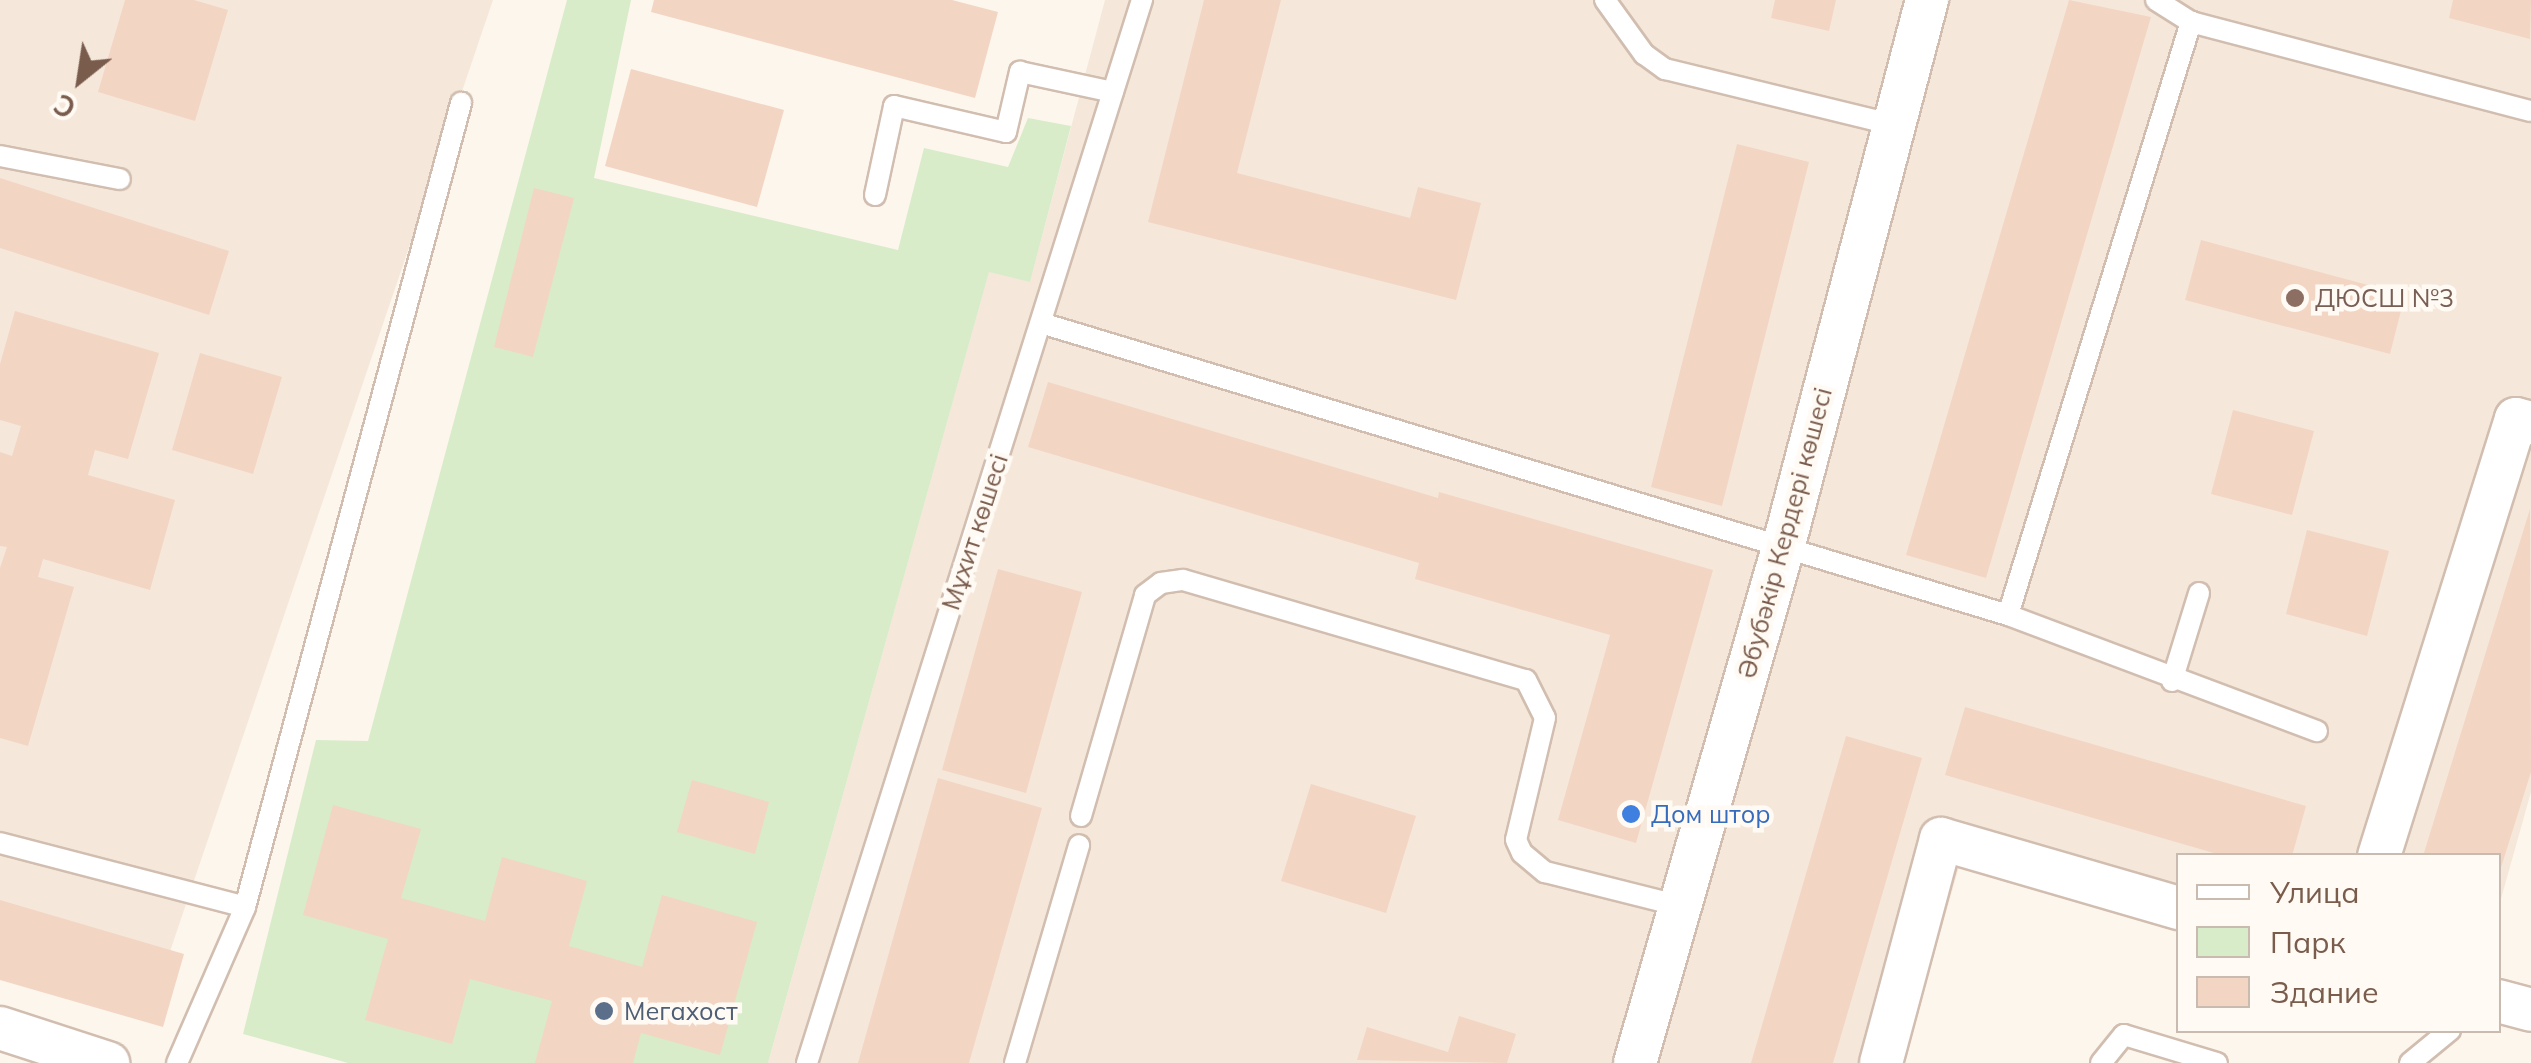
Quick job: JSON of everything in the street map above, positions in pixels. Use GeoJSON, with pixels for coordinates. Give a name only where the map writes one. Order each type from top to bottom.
{"type":"FeatureCollection","features":[{"type":"Feature","properties":{"kind":"street","name":"Әбубәкір Кердері көшесі"},"geometry":{"type":"LineString","coordinates":[[1635,1063],[1783,548],[1926,0]]}},
{"type":"Feature","properties":{"kind":"street"},"geometry":{"type":"LineString","coordinates":[[2381,853],[2516,418],[2531,423]]}},
{"type":"Feature","properties":{"kind":"street"},"geometry":{"type":"LineString","coordinates":[[1881,1063],[1941,839],[2176,907]]}},
{"type":"Feature","properties":{"kind":"street"},"geometry":{"type":"LineString","coordinates":[[2501,1002],[2531,1010]]}},
{"type":"Feature","properties":{"kind":"street"},"geometry":{"type":"LineString","coordinates":[[0,1028],[108,1063]]}},
{"type":"Feature","properties":{"kind":"lane","name":"Мұхит көшесі"},"geometry":{"type":"LineString","coordinates":[[807,1063],[1142,0]]}},
{"type":"Feature","properties":{"kind":"lane"},"geometry":{"type":"LineString","coordinates":[[1605,0],[1644,54],[1665,69],[1894,125]]}},
{"type":"Feature","properties":{"kind":"lane"},"geometry":{"type":"LineString","coordinates":[[2156,0],[2192,22],[2531,111]]}},
{"type":"Feature","properties":{"kind":"lane"},"geometry":{"type":"LineString","coordinates":[[2008,615],[2192,22]]}},
{"type":"Feature","properties":{"kind":"lane"},"geometry":{"type":"LineString","coordinates":[[875,195],[894,106],[1006,132],[1020,72],[1114,92]]}},
{"type":"Feature","properties":{"kind":"lane"},"geometry":{"type":"LineString","coordinates":[[177,1063],[245,907],[460,103]]}},
{"type":"Feature","properties":{"kind":"lane"},"geometry":{"type":"LineString","coordinates":[[0,156],[120,179]]}},
{"type":"Feature","properties":{"kind":"lane"},"geometry":{"type":"LineString","coordinates":[[1042,323],[2008,615],[2172,681],[2317,731]]}},
{"type":"Feature","properties":{"kind":"lane"},"geometry":{"type":"LineString","coordinates":[[1082,816],[1145,595],[1161,583],[1183,580],[1526,680],[1544,718],[1516,840],[1522,853],[1545,872],[1680,906]]}},
{"type":"Feature","properties":{"kind":"lane"},"geometry":{"type":"LineString","coordinates":[[2172,681],[2199,593]]}},
{"type":"Feature","properties":{"kind":"lane"},"geometry":{"type":"LineString","coordinates":[[0,843],[245,907]]}},
{"type":"Feature","properties":{"kind":"lane"},"geometry":{"type":"LineString","coordinates":[[1015,1063],[1078,845]]}},
{"type":"Feature","properties":{"kind":"lane"},"geometry":{"type":"LineString","coordinates":[[2410,1063],[2446,1033]]}},
{"type":"Feature","properties":{"kind":"lane"},"geometry":{"type":"LineString","coordinates":[[2101,1063],[2124,1035],[2217,1063]]}},
{"type":"Feature","properties":{"kind":"shaded area"},"geometry":{"type":"Polygon","coordinates":[[[0,0],[493,0],[163,972],[0,925],[0,0]]]}},
{"type":"Feature","properties":{"kind":"shaded area"},"geometry":{"type":"Polygon","coordinates":[[[1105,0],[2531,0],[2531,792],[2501,899],[2501,853],[2176,853],[2176,923],[1961,860],[1903,1063],[768,1063],[989,271],[1030,281],[1105,0]]]}},
{"type":"Feature","properties":{"kind":"green space"},"geometry":{"type":"Polygon","coordinates":[[[567,0],[631,0],[594,178],[898,250],[924,148],[1008,167],[1028,118],[1071,126],[1030,282],[989,272],[768,1063],[348,1063],[243,1034],[316,740],[368,741],[567,0]]]}},
{"type":"Feature","properties":{"kind":"building"},"geometry":{"type":"Polygon","coordinates":[[[125,0],[194,0],[228,10],[195,121],[98,92],[125,0]]]}},
{"type":"Feature","properties":{"kind":"building"},"geometry":{"type":"Polygon","coordinates":[[[654,0],[952,0],[998,12],[975,98],[651,12],[654,0]]]}},
{"type":"Feature","properties":{"kind":"building"},"geometry":{"type":"Polygon","coordinates":[[[1204,0],[1281,0],[1237,173],[1410,218],[1418,187],[1481,203],[1456,300],[1148,222],[1204,0]]]}},
{"type":"Feature","properties":{"kind":"building"},"geometry":{"type":"Polygon","coordinates":[[[1775,0],[1836,0],[1829,31],[1771,18],[1775,0]]]}},
{"type":"Feature","properties":{"kind":"building"},"geometry":{"type":"Polygon","coordinates":[[[2069,0],[2151,17],[1986,578],[1906,555],[2069,0]]]}},
{"type":"Feature","properties":{"kind":"building"},"geometry":{"type":"Polygon","coordinates":[[[2453,0],[2531,0],[2530,39],[2449,18],[2453,0]]]}},
{"type":"Feature","properties":{"kind":"building"},"geometry":{"type":"Polygon","coordinates":[[[631,69],[784,110],[757,207],[605,166],[631,69]]]}},
{"type":"Feature","properties":{"kind":"building"},"geometry":{"type":"Polygon","coordinates":[[[1737,144],[1809,162],[1722,506],[1651,487],[1737,144]]]}},
{"type":"Feature","properties":{"kind":"building"},"geometry":{"type":"Polygon","coordinates":[[[0,178],[229,251],[209,315],[0,248],[0,178]]]}},
{"type":"Feature","properties":{"kind":"building"},"geometry":{"type":"Polygon","coordinates":[[[534,188],[574,198],[533,357],[494,347],[534,188]]]}},
{"type":"Feature","properties":{"kind":"building","name":"ДЮСШ №3"},"geometry":{"type":"Polygon","coordinates":[[[2201,240],[2405,295],[2390,354],[2185,300],[2201,240]]]}},
{"type":"Feature","properties":{"kind":"building"},"geometry":{"type":"Polygon","coordinates":[[[15,311],[159,353],[128,459],[95,450],[88,475],[175,500],[150,590],[43,559],[38,577],[74,587],[28,746],[0,738],[0,568],[7,547],[0,546],[0,452],[12,456],[21,426],[0,420],[0,364],[15,311]]]}},
{"type":"Feature","properties":{"kind":"building"},"geometry":{"type":"Polygon","coordinates":[[[200,353],[282,377],[253,474],[172,450],[200,353]]]}},
{"type":"Feature","properties":{"kind":"building"},"geometry":{"type":"Polygon","coordinates":[[[1048,382],[1438,498],[1439,492],[1713,570],[1636,843],[1558,820],[1610,635],[1415,579],[1419,563],[1028,447],[1048,382]]]}},
{"type":"Feature","properties":{"kind":"building"},"geometry":{"type":"Polygon","coordinates":[[[2233,410],[2314,431],[2292,515],[2211,494],[2233,410]]]}},
{"type":"Feature","properties":{"kind":"building"},"geometry":{"type":"Polygon","coordinates":[[[2530,509],[2531,772],[2501,868],[2501,853],[2424,853],[2530,509]]]}},
{"type":"Feature","properties":{"kind":"building"},"geometry":{"type":"Polygon","coordinates":[[[2307,530],[2389,551],[2367,636],[2286,614],[2307,530]]]}},
{"type":"Feature","properties":{"kind":"building"},"geometry":{"type":"Polygon","coordinates":[[[998,569],[1082,592],[1026,793],[942,770],[998,569]]]}},
{"type":"Feature","properties":{"kind":"building"},"geometry":{"type":"Polygon","coordinates":[[[1965,707],[2306,806],[2293,853],[2214,853],[1945,775],[1965,707]]]}},
{"type":"Feature","properties":{"kind":"building"},"geometry":{"type":"Polygon","coordinates":[[[1846,736],[1922,758],[1833,1063],[1751,1063],[1846,736]]]}},
{"type":"Feature","properties":{"kind":"building"},"geometry":{"type":"Polygon","coordinates":[[[938,778],[1042,808],[969,1063],[858,1063],[938,778]]]}},
{"type":"Feature","properties":{"kind":"building"},"geometry":{"type":"Polygon","coordinates":[[[692,780],[769,802],[755,854],[677,832],[692,780]]]}},
{"type":"Feature","properties":{"kind":"building"},"geometry":{"type":"Polygon","coordinates":[[[1311,784],[1416,816],[1386,913],[1281,881],[1311,784]]]}},
{"type":"Feature","properties":{"kind":"building"},"geometry":{"type":"Polygon","coordinates":[[[333,805],[421,829],[401,898],[485,921],[502,857],[587,881],[569,946],[642,967],[662,895],[757,922],[720,1055],[641,1033],[633,1063],[535,1063],[552,1001],[470,979],[452,1044],[365,1020],[388,939],[303,915],[333,805]]]}},
{"type":"Feature","properties":{"kind":"building"},"geometry":{"type":"Polygon","coordinates":[[[0,900],[184,954],[163,1027],[0,980],[0,900]]]}},
{"type":"Feature","properties":{"kind":"building"},"geometry":{"type":"Polygon","coordinates":[[[1459,1016],[1516,1034],[1507,1063],[1357,1060],[1367,1027],[1448,1052],[1459,1016]]]}},
{"type":"Feature","properties":{"kind":"place","name":"ДЮСШ №3"},"geometry":{"type":"Point","coordinates":[2295,298]}},
{"type":"Feature","properties":{"kind":"place","name":"Дом штор"},"geometry":{"type":"Point","coordinates":[1631,814]}},
{"type":"Feature","properties":{"kind":"place","name":"Мегахост"},"geometry":{"type":"Point","coordinates":[604,1011]}}]}
